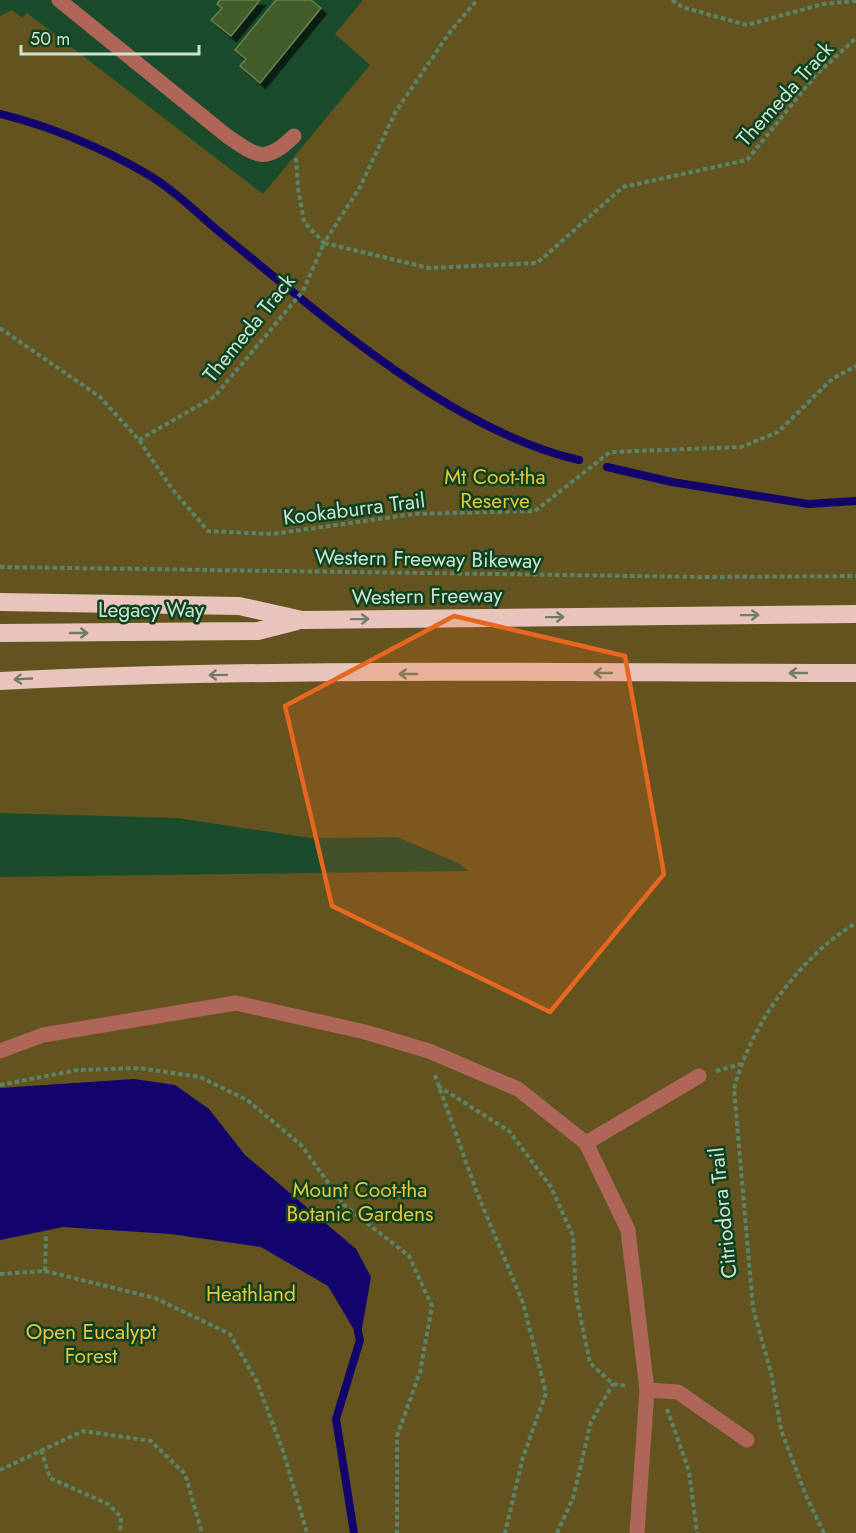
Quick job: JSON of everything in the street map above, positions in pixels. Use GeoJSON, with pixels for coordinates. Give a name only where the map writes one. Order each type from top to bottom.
{"type":"FeatureCollection","features":[{"type":"Feature","properties":{"kind":"highway","name":"Western Freeway"},"geometry":{"type":"LineString","coordinates":[[0,602],[239,606],[302,620],[856,614]]}},
{"type":"Feature","properties":{"kind":"highway","name":"Legacy Way"},"geometry":{"type":"LineString","coordinates":[[0,633],[258,631],[302,620]]}},
{"type":"Feature","properties":{"kind":"highway"},"geometry":{"type":"LineString","coordinates":[[0,681],[93,676],[254,674],[856,673]]}},
{"type":"Feature","properties":{"kind":"street"},"geometry":{"type":"LineString","coordinates":[[59,0],[227,136],[255,155],[277,153],[294,136]]}},
{"type":"Feature","properties":{"kind":"street"},"geometry":{"type":"LineString","coordinates":[[0,1051],[43,1035],[236,1003],[365,1032],[429,1051],[518,1089],[586,1143],[628,1230],[654,1390],[637,1533]]}},
{"type":"Feature","properties":{"kind":"street"},"geometry":{"type":"LineString","coordinates":[[586,1143],[699,1076]]}},
{"type":"Feature","properties":{"kind":"street"},"geometry":{"type":"LineString","coordinates":[[654,1390],[678,1392],[747,1440]]}},
{"type":"Feature","properties":{"kind":"path"},"geometry":{"type":"LineString","coordinates":[[294,136],[298,188],[304,222],[324,243],[360,187],[396,111],[450,32],[477,0]]}},
{"type":"Feature","properties":{"kind":"path"},"geometry":{"type":"LineString","coordinates":[[672,0],[682,7],[747,25],[824,4],[856,1]]}},
{"type":"Feature","properties":{"kind":"path","name":"Themeda Track"},"geometry":{"type":"LineString","coordinates":[[139,440],[215,396],[303,291],[324,243],[429,268],[537,263],[623,187],[747,160],[815,76],[856,38]]}},
{"type":"Feature","properties":{"kind":"path","name":"Kookaburra Trail"},"geometry":{"type":"LineString","coordinates":[[0,328],[100,397],[139,440],[172,489],[208,531],[272,534],[414,514],[535,511],[610,452],[741,447],[778,432],[832,379],[856,366]]}},
{"type":"Feature","properties":{"kind":"path","name":"Western Freeway Bikeway"},"geometry":{"type":"LineString","coordinates":[[0,567],[706,578],[856,576]]}},
{"type":"Feature","properties":{"kind":"path","name":"Citriodora Trail"},"geometry":{"type":"LineString","coordinates":[[824,1533],[807,1498],[781,1430],[771,1373],[753,1308],[734,1089],[741,1064],[764,1015],[820,949],[856,923]]}},
{"type":"Feature","properties":{"kind":"path"},"geometry":{"type":"LineString","coordinates":[[429,1051],[437,1085],[476,1190],[523,1303],[546,1392],[523,1457],[505,1533]]}},
{"type":"Feature","properties":{"kind":"path"},"geometry":{"type":"LineString","coordinates":[[0,1085],[78,1070],[139,1068],[200,1077],[247,1100],[301,1145],[344,1204],[409,1256],[432,1306],[420,1372],[397,1436],[397,1533]]}},
{"type":"Feature","properties":{"kind":"path"},"geometry":{"type":"LineString","coordinates":[[437,1085],[509,1131],[551,1187],[573,1236],[576,1296],[590,1363],[613,1384],[654,1390],[689,1472],[697,1533]]}},
{"type":"Feature","properties":{"kind":"path"},"geometry":{"type":"LineString","coordinates":[[45,1271],[46,1233]]}},
{"type":"Feature","properties":{"kind":"path"},"geometry":{"type":"LineString","coordinates":[[0,1274],[45,1271],[155,1298],[230,1334],[260,1392],[283,1451],[307,1533]]}},
{"type":"Feature","properties":{"kind":"path"},"geometry":{"type":"LineString","coordinates":[[557,1533],[573,1498],[591,1422],[613,1384]]}},
{"type":"Feature","properties":{"kind":"path"},"geometry":{"type":"LineString","coordinates":[[0,1470],[83,1431],[151,1441],[185,1474],[202,1533]]}},
{"type":"Feature","properties":{"kind":"path"},"geometry":{"type":"LineString","coordinates":[[41,1450],[50,1478],[108,1504],[121,1517],[120,1533]]}},
{"type":"Feature","properties":{"kind":"highlighted area"},"geometry":{"type":"Polygon","coordinates":[[[454,616],[625,656],[664,874],[550,1012],[332,906],[285,706],[454,616]]]}},
{"type":"Feature","properties":{"kind":"green space","name":"Mt Coot-tha Reserve"},"geometry":{"type":"Polygon","coordinates":[[[363,0],[856,0],[856,1533],[0,1533],[0,877],[469,871],[458,863],[397,837],[310,838],[177,818],[0,813],[0,16],[12,10],[22,18],[27,13],[263,194],[370,65],[335,34],[363,0]]]}},
{"type":"Feature","properties":{"kind":"shaded area"},"geometry":{"type":"Polygon","coordinates":[[[134,1079],[175,1085],[209,1109],[245,1155],[356,1249],[371,1277],[360,1340],[328,1286],[261,1247],[171,1234],[63,1227],[0,1240],[0,1088],[134,1079]]]}},
{"type":"Feature","properties":{"kind":"building"},"geometry":{"type":"Polygon","coordinates":[[[220,0],[260,0],[231,36],[211,20],[222,8],[217,4],[220,0]]]}},
{"type":"Feature","properties":{"kind":"building"},"geometry":{"type":"Polygon","coordinates":[[[276,0],[311,0],[321,8],[260,83],[240,66],[246,59],[235,50],[276,0]]]}},
{"type":"Feature","properties":{"kind":"waterway"},"geometry":{"type":"LineString","coordinates":[[0,114],[75,139],[147,174],[179,196],[307,304],[393,369],[438,399],[484,424],[531,445],[579,460]]}},
{"type":"Feature","properties":{"kind":"waterway"},"geometry":{"type":"LineString","coordinates":[[607,467],[672,482],[808,504],[856,501]]}},
{"type":"Feature","properties":{"kind":"waterway"},"geometry":{"type":"LineString","coordinates":[[354,1533],[336,1419],[360,1340],[358,1332]]}},
{"type":"Feature","properties":{"kind":"park label","name":"Mount Coot-tha Botanic Gardens"},"geometry":{"type":"Point","coordinates":[360,1202]}},
{"type":"Feature","properties":{"kind":"park label","name":"Heathland"},"geometry":{"type":"Point","coordinates":[251,1294]}},
{"type":"Feature","properties":{"kind":"park label","name":"Open Eucalypt Forest"},"geometry":{"type":"Point","coordinates":[91,1344]}}]}
